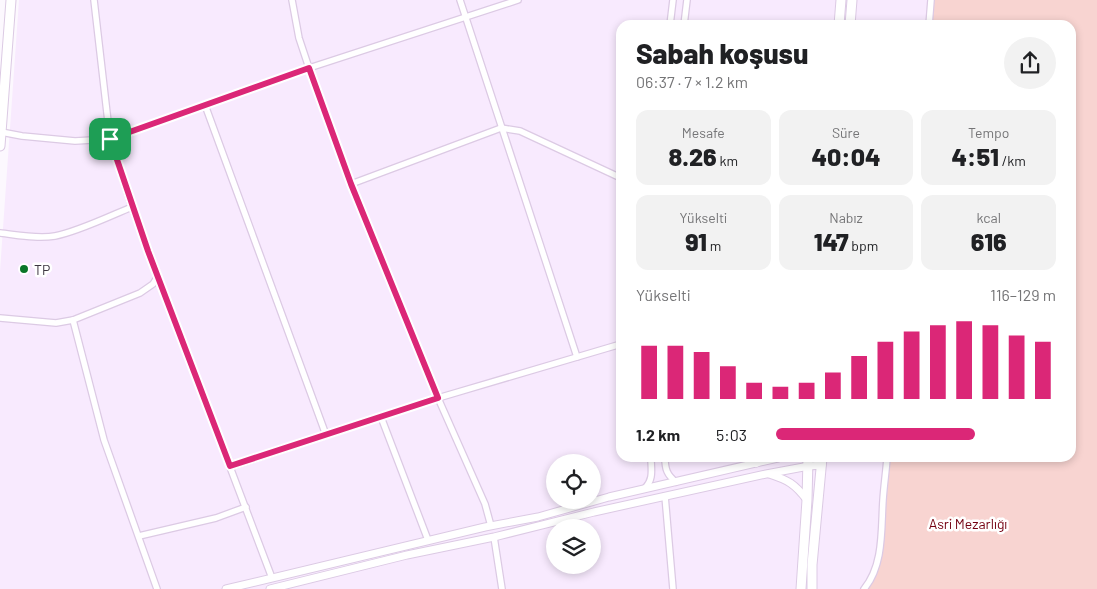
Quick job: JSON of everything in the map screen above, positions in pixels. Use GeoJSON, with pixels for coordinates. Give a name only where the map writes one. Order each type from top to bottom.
{"type":"FeatureCollection","features":[{"type":"Feature","properties":{"kind":"main road"},"geometry":{"type":"LineString","coordinates":[[0,146],[11,0]]}},
{"type":"Feature","properties":{"kind":"main road"},"geometry":{"type":"LineString","coordinates":[[839,20],[841,0]]}},
{"type":"Feature","properties":{"kind":"main road"},"geometry":{"type":"LineString","coordinates":[[850,20],[852,0]]}},
{"type":"Feature","properties":{"kind":"main road"},"geometry":{"type":"LineString","coordinates":[[801,589],[808,462]]}},
{"type":"Feature","properties":{"kind":"main road"},"geometry":{"type":"LineString","coordinates":[[812,589],[812,565],[822,462]]}},
{"type":"Feature","properties":{"kind":"street"},"geometry":{"type":"LineString","coordinates":[[94,0],[110,139],[132,207],[272,578]]}},
{"type":"Feature","properties":{"kind":"street"},"geometry":{"type":"LineString","coordinates":[[292,0],[299,38],[351,184],[438,398],[485,504],[491,526]]}},
{"type":"Feature","properties":{"kind":"street"},"geometry":{"type":"LineString","coordinates":[[460,0],[577,357]]}},
{"type":"Feature","properties":{"kind":"street"},"geometry":{"type":"LineString","coordinates":[[1,132],[75,141],[110,139],[309,68],[518,0]]}},
{"type":"Feature","properties":{"kind":"street"},"geometry":{"type":"LineString","coordinates":[[671,20],[673,0]]}},
{"type":"Feature","properties":{"kind":"street"},"geometry":{"type":"LineString","coordinates":[[685,20],[687,0]]}},
{"type":"Feature","properties":{"kind":"street"},"geometry":{"type":"LineString","coordinates":[[929,20],[931,0]]}},
{"type":"Feature","properties":{"kind":"street"},"geometry":{"type":"LineString","coordinates":[[206,105],[326,435]]}},
{"type":"Feature","properties":{"kind":"street"},"geometry":{"type":"LineString","coordinates":[[351,184],[501,128],[520,131],[616,176]]}},
{"type":"Feature","properties":{"kind":"street"},"geometry":{"type":"LineString","coordinates":[[0,233],[36,237],[55,236],[132,207]]}},
{"type":"Feature","properties":{"kind":"street"},"geometry":{"type":"LineString","coordinates":[[0,318],[56,323],[73,320],[140,293],[153,284],[158,276]]}},
{"type":"Feature","properties":{"kind":"street"},"geometry":{"type":"LineString","coordinates":[[73,320],[104,440],[156,589]]}},
{"type":"Feature","properties":{"kind":"street"},"geometry":{"type":"LineString","coordinates":[[230,466],[438,398],[616,345]]}},
{"type":"Feature","properties":{"kind":"street"},"geometry":{"type":"LineString","coordinates":[[381,417],[428,540]]}},
{"type":"Feature","properties":{"kind":"street"},"geometry":{"type":"LineString","coordinates":[[644,489],[651,481],[651,462]]}},
{"type":"Feature","properties":{"kind":"street"},"geometry":{"type":"LineString","coordinates":[[665,462],[667,473],[676,482]]}},
{"type":"Feature","properties":{"kind":"street"},"geometry":{"type":"LineString","coordinates":[[226,589],[428,540],[538,517],[644,489],[760,462]]}},
{"type":"Feature","properties":{"kind":"street"},"geometry":{"type":"LineString","coordinates":[[273,589],[594,512],[766,474],[808,462]]}},
{"type":"Feature","properties":{"kind":"street"},"geometry":{"type":"LineString","coordinates":[[864,589],[869,584],[878,559],[887,462]]}},
{"type":"Feature","properties":{"kind":"street"},"geometry":{"type":"LineString","coordinates":[[766,474],[787,480],[800,490],[807,500]]}},
{"type":"Feature","properties":{"kind":"street"},"geometry":{"type":"LineString","coordinates":[[665,496],[673,589]]}},
{"type":"Feature","properties":{"kind":"street"},"geometry":{"type":"LineString","coordinates":[[139,536],[216,518],[246,507]]}},
{"type":"Feature","properties":{"kind":"street"},"geometry":{"type":"LineString","coordinates":[[494,537],[502,589]]}},
{"type":"Feature","properties":{"kind":"shaded area"},"geometry":{"type":"Polygon","coordinates":[[[19,0],[929,0],[926,20],[616,20],[616,462],[886,462],[880,560],[865,589],[0,589],[0,271],[19,0]]]}},
{"type":"Feature","properties":{"kind":"green space","name":"Asri Mezarlığı"},"geometry":{"type":"Polygon","coordinates":[[[929,0],[1097,0],[1097,589],[865,589],[880,560],[890,462],[1076,462],[1076,20],[926,20],[929,0]]]}},
{"type":"Feature","properties":{"kind":"place","name":"TP"},"geometry":{"type":"Point","coordinates":[24,269]}},
{"type":"Feature","properties":{"kind":"route"},"geometry":{"type":"LineString","coordinates":[[309,68],[351,184],[438,398],[230,466],[148,251],[110,139],[309,68]]}}]}
